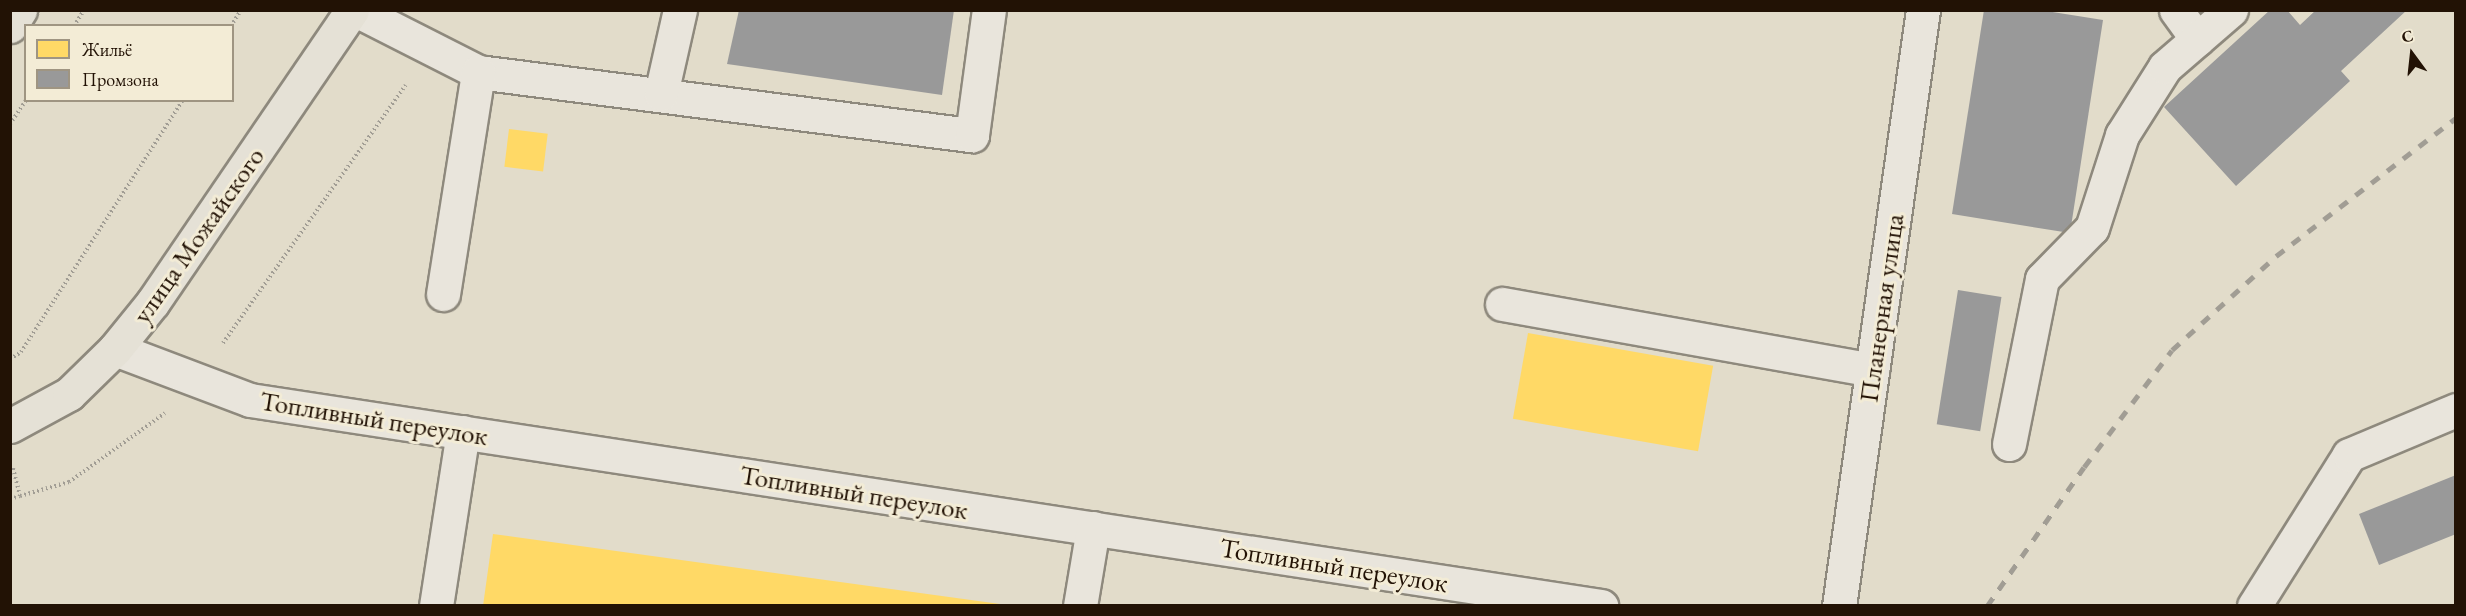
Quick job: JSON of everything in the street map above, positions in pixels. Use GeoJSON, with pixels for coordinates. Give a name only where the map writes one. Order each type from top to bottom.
{"type":"FeatureCollection","features":[{"type":"Feature","properties":{"kind":"main road"},"geometry":{"type":"LineString","coordinates":[[10,26],[21,10]]}},
{"type":"Feature","properties":{"kind":"main road","name":"улица Можайского"},"geometry":{"type":"LineString","coordinates":[[10,426],[69,394],[114,349],[153,302],[354,10]]}},
{"type":"Feature","properties":{"kind":"street"},"geometry":{"type":"LineString","coordinates":[[354,10],[478,72],[972,135],[989,10]]}},
{"type":"Feature","properties":{"kind":"street"},"geometry":{"type":"LineString","coordinates":[[661,94],[680,10]]}},
{"type":"Feature","properties":{"kind":"street","name":"Планерная улица"},"geometry":{"type":"LineString","coordinates":[[1839,606],[1923,10]]}},
{"type":"Feature","properties":{"kind":"street"},"geometry":{"type":"LineString","coordinates":[[2175,10],[2197,39]]}},
{"type":"Feature","properties":{"kind":"street"},"geometry":{"type":"LineString","coordinates":[[2009,444],[2042,279],[2092,228],[2122,135],[2165,67],[2230,10]]}},
{"type":"Feature","properties":{"kind":"street"},"geometry":{"type":"LineString","coordinates":[[443,294],[478,72]]}},
{"type":"Feature","properties":{"kind":"street"},"geometry":{"type":"LineString","coordinates":[[1502,304],[1872,370]]}},
{"type":"Feature","properties":{"kind":"street","name":"Топливный переулок"},"geometry":{"type":"LineString","coordinates":[[114,349],[250,400],[1601,606]]}},
{"type":"Feature","properties":{"kind":"street"},"geometry":{"type":"LineString","coordinates":[[2254,606],[2349,455],[2456,410]]}},
{"type":"Feature","properties":{"kind":"street"},"geometry":{"type":"LineString","coordinates":[[436,606],[463,432]]}},
{"type":"Feature","properties":{"kind":"street"},"geometry":{"type":"LineString","coordinates":[[1080,606],[1093,528]]}},
{"type":"Feature","properties":{"kind":"path"},"geometry":{"type":"LineString","coordinates":[[75,24],[84,10]]}},
{"type":"Feature","properties":{"kind":"path"},"geometry":{"type":"LineString","coordinates":[[232,24],[241,10]]}},
{"type":"Feature","properties":{"kind":"path"},"geometry":{"type":"LineString","coordinates":[[10,499],[69,482],[162,417],[236,329],[432,48]]}},
{"type":"Feature","properties":{"kind":"path"},"geometry":{"type":"LineString","coordinates":[[10,124],[25,102]]}},
{"type":"Feature","properties":{"kind":"path"},"geometry":{"type":"LineString","coordinates":[[10,359],[21,352],[182,102]]}},
{"type":"Feature","properties":{"kind":"path"},"geometry":{"type":"LineString","coordinates":[[10,458],[20,496]]}},
{"type":"Feature","properties":{"kind":"building: Жильё"},"geometry":{"type":"Polygon","coordinates":[[[509,129],[548,134],[543,171],[504,167],[509,129]]]}},
{"type":"Feature","properties":{"kind":"building: Жильё"},"geometry":{"type":"Polygon","coordinates":[[[1528,333],[1713,366],[1698,451],[1513,419],[1528,333]]]}},
{"type":"Feature","properties":{"kind":"building: Жильё"},"geometry":{"type":"Polygon","coordinates":[[[493,534],[1000,604],[1000,606],[483,606],[493,534]]]}},
{"type":"Feature","properties":{"kind":"building: Промзона"},"geometry":{"type":"Polygon","coordinates":[[[739,10],[954,10],[942,95],[727,64],[739,10]]]}},
{"type":"Feature","properties":{"kind":"building: Промзона"},"geometry":{"type":"Polygon","coordinates":[[[1984,10],[2040,10],[2103,20],[2070,233],[1952,214],[1984,10]]]}},
{"type":"Feature","properties":{"kind":"building: Промзона"},"geometry":{"type":"Polygon","coordinates":[[[2270,10],[2287,10],[2300,25],[2316,10],[2407,10],[2341,71],[2350,81],[2236,186],[2164,107],[2270,10]]]}},
{"type":"Feature","properties":{"kind":"building: Промзона"},"geometry":{"type":"Polygon","coordinates":[[[1958,290],[2001,297],[1980,431],[1937,424],[1958,290]]]}},
{"type":"Feature","properties":{"kind":"building: Промзона"},"geometry":{"type":"Polygon","coordinates":[[[2456,475],[2456,534],[2379,565],[2359,514],[2456,475]]]}},
{"type":"Feature","properties":{"kind":"railway"},"geometry":{"type":"LineString","coordinates":[[1987,606],[2084,467],[2172,350],[2276,256],[2456,118]]}}]}
